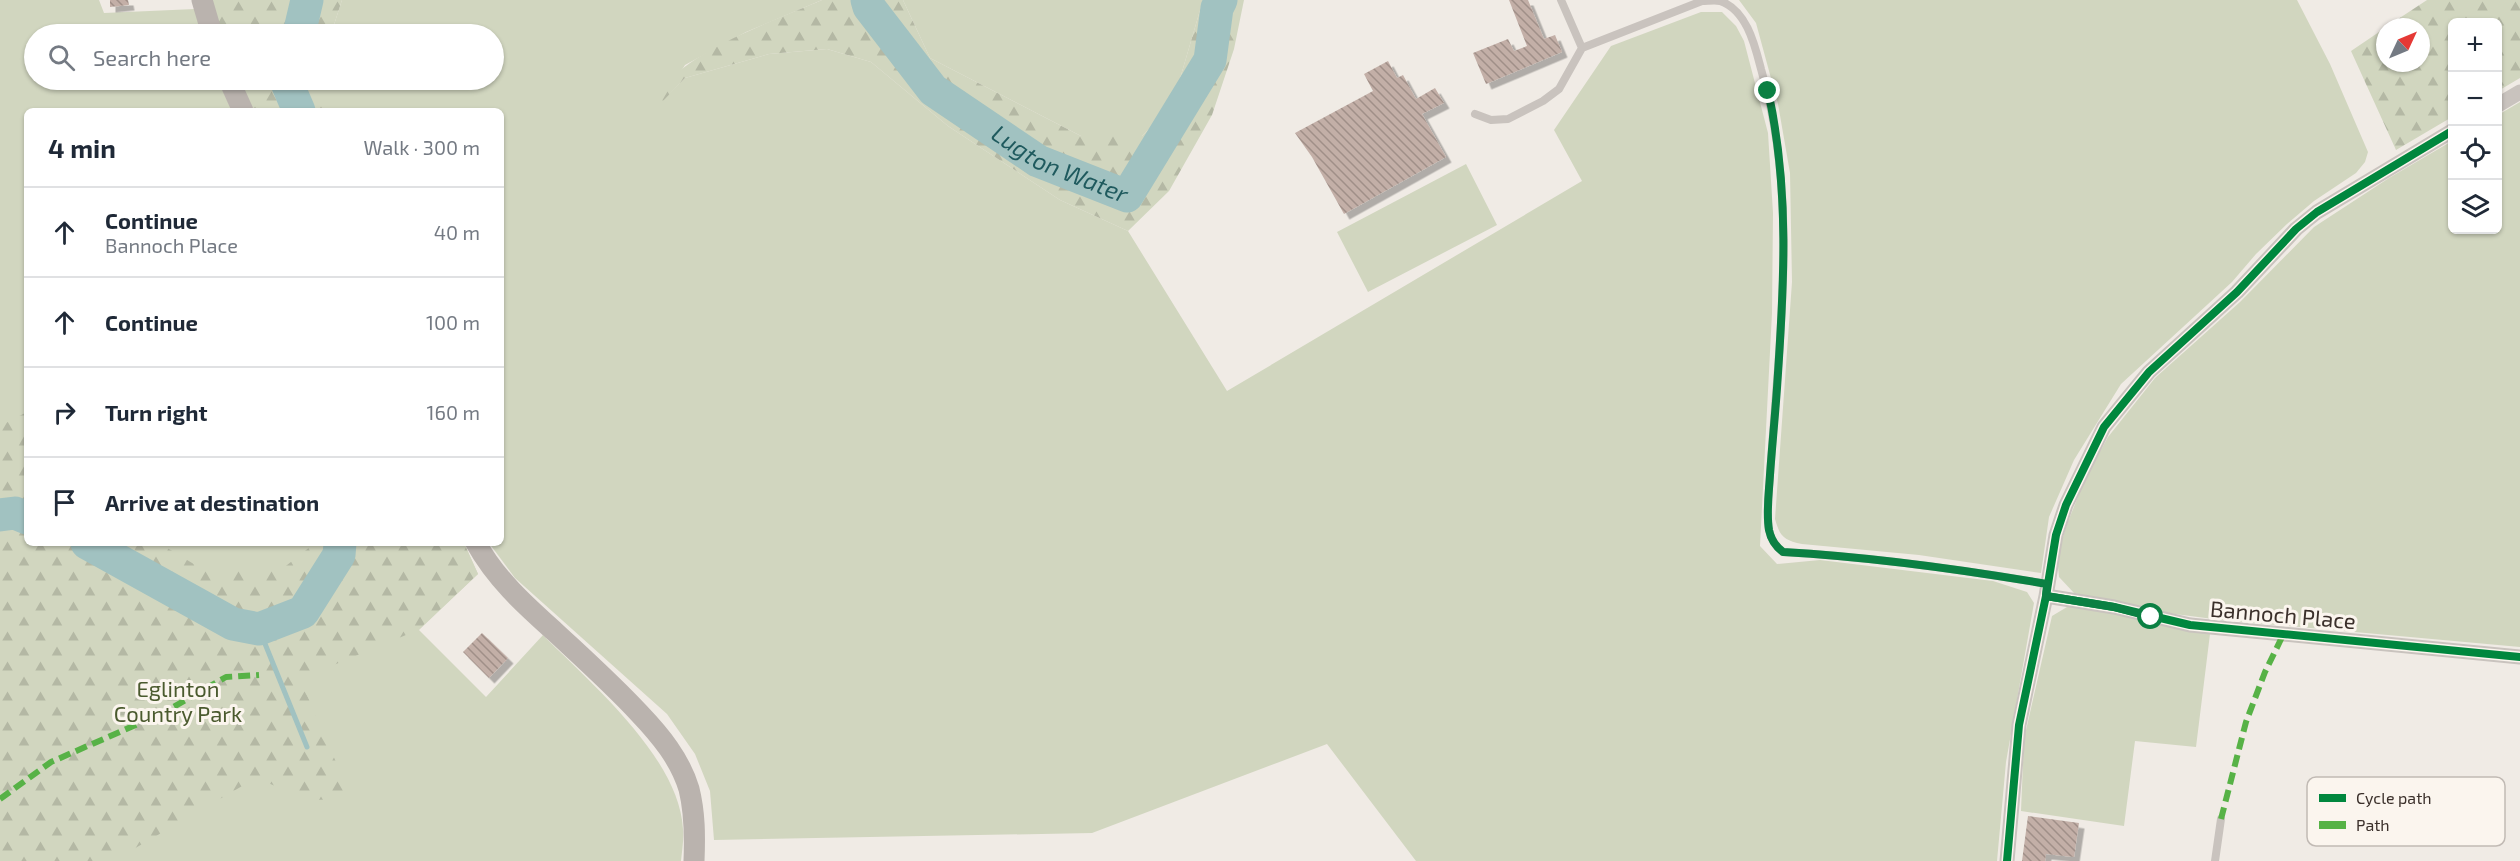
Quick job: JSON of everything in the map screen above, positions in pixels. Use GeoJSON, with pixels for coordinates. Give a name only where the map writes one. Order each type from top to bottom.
{"type":"FeatureCollection","features":[{"type":"Feature","properties":{"kind":"main road"},"geometry":{"type":"LineString","coordinates":[[202,0],[209,24]]}},
{"type":"Feature","properties":{"kind":"main road"},"geometry":{"type":"LineString","coordinates":[[234,90],[242,108]]}},
{"type":"Feature","properties":{"kind":"main road"},"geometry":{"type":"LineString","coordinates":[[478,546],[508,590],[617,690],[651,726],[676,758],[688,786],[693,808],[694,861]]}},
{"type":"Feature","properties":{"kind":"street"},"geometry":{"type":"LineString","coordinates":[[2502,103],[2520,92]]}},
{"type":"Feature","properties":{"kind":"street"},"geometry":{"type":"LineString","coordinates":[[2007,861],[2019,724],[2056,535],[2084,464],[2104,427],[2149,372],[2237,292],[2296,229],[2317,212],[2448,133]]}},
{"type":"Feature","properties":{"kind":"street","name":"Bannoch Place"},"geometry":{"type":"LineString","coordinates":[[2046,590],[2190,624],[2520,657]]}},
{"type":"Feature","properties":{"kind":"lane"},"geometry":{"type":"LineString","coordinates":[[1561,0],[1582,48]]}},
{"type":"Feature","properties":{"kind":"lane"},"geometry":{"type":"LineString","coordinates":[[1475,114],[1491,120],[1508,119],[1542,101],[1559,89],[1582,48],[1702,1],[1719,1],[1731,7],[1742,19],[1753,39],[1777,130],[1782,177],[1784,252],[1781,336],[1769,494],[1769,529],[1776,547],[1783,552],[1850,555],[1930,564],[2046,590]]}},
{"type":"Feature","properties":{"kind":"lane"},"geometry":{"type":"LineString","coordinates":[[2216,861],[2221,819]]}},
{"type":"Feature","properties":{"kind":"green space","name":"Eglinton Country Park"},"geometry":{"type":"Polygon","coordinates":[[[0,0],[99,0],[104,13],[195,9],[199,24],[24,24],[24,90],[223,90],[231,108],[24,108],[24,546],[465,546],[478,574],[419,630],[486,697],[543,635],[629,723],[666,775],[678,802],[683,829],[681,861],[0,861],[0,0]]]}},
{"type":"Feature","properties":{"kind":"green space"},"geometry":{"type":"Polygon","coordinates":[[[210,0],[342,0],[334,24],[218,24],[210,0]]]}},
{"type":"Feature","properties":{"kind":"green space"},"geometry":{"type":"Polygon","coordinates":[[[342,0],[822,0],[746,32],[685,65],[662,101],[685,78],[769,54],[827,49],[871,62],[948,126],[1060,200],[1128,231],[1227,391],[1582,181],[1554,130],[1611,46],[1701,12],[1722,12],[1736,26],[1744,41],[1768,133],[1773,213],[1772,313],[1760,546],[1777,564],[1820,560],[1993,581],[2027,592],[2034,603],[2006,762],[1997,861],[1416,861],[1327,744],[1092,833],[714,840],[710,791],[695,754],[667,714],[515,578],[491,546],[504,546],[504,108],[327,108],[327,90],[504,90],[504,24],[334,24],[342,0]]]}},
{"type":"Feature","properties":{"kind":"green space"},"geometry":{"type":"Polygon","coordinates":[[[822,0],[903,0],[930,58],[1081,136],[1142,136],[1172,106],[1203,0],[1244,0],[1234,49],[1212,115],[1169,191],[1128,231],[1060,200],[948,126],[871,62],[827,49],[769,54],[685,78],[662,102],[662,93],[675,75],[712,49],[822,0]]]}},
{"type":"Feature","properties":{"kind":"green space"},"geometry":{"type":"Polygon","coordinates":[[[903,0],[1203,0],[1172,106],[1142,136],[1081,136],[930,58],[903,0]]]}},
{"type":"Feature","properties":{"kind":"green space"},"geometry":{"type":"Polygon","coordinates":[[[1739,0],[2297,0],[2330,64],[2368,152],[2365,162],[2356,173],[2314,201],[2287,224],[2256,254],[2232,282],[2121,384],[2074,460],[2049,517],[2041,573],[1919,555],[1802,544],[1787,539],[1779,530],[1775,519],[1792,282],[1790,173],[1778,104],[1756,23],[1739,0]]]}},
{"type":"Feature","properties":{"kind":"green space"},"geometry":{"type":"Polygon","coordinates":[[[2427,0],[2520,0],[2520,78],[2502,89],[2502,18],[2448,18],[2448,119],[2396,150],[2351,51],[2376,34],[2376,72],[2430,72],[2430,18],[2400,18],[2427,0]]]}},
{"type":"Feature","properties":{"kind":"green space"},"geometry":{"type":"Polygon","coordinates":[[[243,90],[328,90],[329,108],[252,108],[243,90]]]}},
{"type":"Feature","properties":{"kind":"green space"},"geometry":{"type":"Polygon","coordinates":[[[2520,102],[2520,647],[2221,620],[2144,610],[2074,593],[2059,577],[2057,556],[2067,524],[2086,477],[2108,437],[2155,378],[2240,302],[2314,227],[2389,178],[2448,143],[2448,234],[2502,234],[2502,113],[2520,102]]]}},
{"type":"Feature","properties":{"kind":"green space"},"geometry":{"type":"Polygon","coordinates":[[[1466,164],[1497,225],[1368,292],[1337,232],[1466,164]]]}},
{"type":"Feature","properties":{"kind":"green space"},"geometry":{"type":"Polygon","coordinates":[[[24,414],[24,546],[164,546],[197,566],[282,569],[311,546],[465,546],[478,574],[418,630],[300,679],[352,799],[309,800],[256,778],[113,861],[0,861],[0,426],[24,414]]]}},
{"type":"Feature","properties":{"kind":"green space"},"geometry":{"type":"Polygon","coordinates":[[[2086,606],[2154,624],[2210,634],[2196,747],[2135,741],[2124,826],[2021,811],[2024,739],[2052,616],[2067,607],[2086,606]]]}},
{"type":"Feature","properties":{"kind":"building"},"geometry":{"type":"Polygon","coordinates":[[[110,0],[128,0],[129,5],[110,7],[110,0]]]}},
{"type":"Feature","properties":{"kind":"building"},"geometry":{"type":"Polygon","coordinates":[[[1509,0],[1528,0],[1544,39],[1555,35],[1562,52],[1486,84],[1473,53],[1508,39],[1514,51],[1527,46],[1509,0]]]}},
{"type":"Feature","properties":{"kind":"building"},"geometry":{"type":"Polygon","coordinates":[[[1388,61],[1397,78],[1403,75],[1416,99],[1435,88],[1444,103],[1422,114],[1446,157],[1344,214],[1312,157],[1295,133],[1373,91],[1364,74],[1388,61]]]}},
{"type":"Feature","properties":{"kind":"building"},"geometry":{"type":"Polygon","coordinates":[[[482,633],[508,658],[489,678],[463,652],[482,633]]]}},
{"type":"Feature","properties":{"kind":"building"},"geometry":{"type":"Polygon","coordinates":[[[2028,816],[2079,823],[2074,857],[2046,854],[2045,861],[2022,861],[2028,816]]]}},
{"type":"Feature","properties":{"kind":"waterway","name":"Lugton Water"},"geometry":{"type":"LineString","coordinates":[[301,24],[307,0]]}},
{"type":"Feature","properties":{"kind":"waterway","name":"Lugton Water"},"geometry":{"type":"LineString","coordinates":[[867,0],[869,7],[933,90],[1038,161],[1127,196],[1210,60],[1217,8],[1221,0]]}},
{"type":"Feature","properties":{"kind":"waterway","name":"Lugton Water"},"geometry":{"type":"LineString","coordinates":[[290,90],[298,108]]}},
{"type":"Feature","properties":{"kind":"waterway","name":"Lugton Water"},"geometry":{"type":"LineString","coordinates":[[0,515],[15,513],[24,517]]}},
{"type":"Feature","properties":{"kind":"waterway","name":"Lugton Water"},"geometry":{"type":"LineString","coordinates":[[92,546],[233,624],[259,629],[303,612],[339,555],[340,546]]}},
{"type":"Feature","properties":{"kind":"waterway"},"geometry":{"type":"LineString","coordinates":[[259,629],[307,747]]}},
{"type":"Feature","properties":{"kind":"marked path"},"geometry":{"type":"LineString","coordinates":[[2221,819],[2246,722],[2265,672],[2284,633]]}},
{"type":"Feature","properties":{"kind":"marked path"},"geometry":{"type":"LineString","coordinates":[[0,799],[51,762],[163,713],[226,677],[259,675]]}},
{"type":"Feature","properties":{"kind":"cycle path"},"geometry":{"type":"LineString","coordinates":[[2007,861],[2019,725],[2046,596],[2056,535],[2066,505],[2104,427],[2149,372],[2237,292],[2296,229],[2317,212],[2448,133]]}},
{"type":"Feature","properties":{"kind":"cycle path"},"geometry":{"type":"LineString","coordinates":[[2046,596],[2114,607],[2190,625],[2520,657]]}},
{"type":"Feature","properties":{"kind":"route"},"geometry":{"type":"LineString","coordinates":[[1768,91],[1777,130],[1782,177],[1784,252],[1781,336],[1769,494],[1769,529],[1776,547],[1783,552],[1850,555],[1930,564],[2047,584],[2046,596],[2114,607],[2151,617]]}}]}
